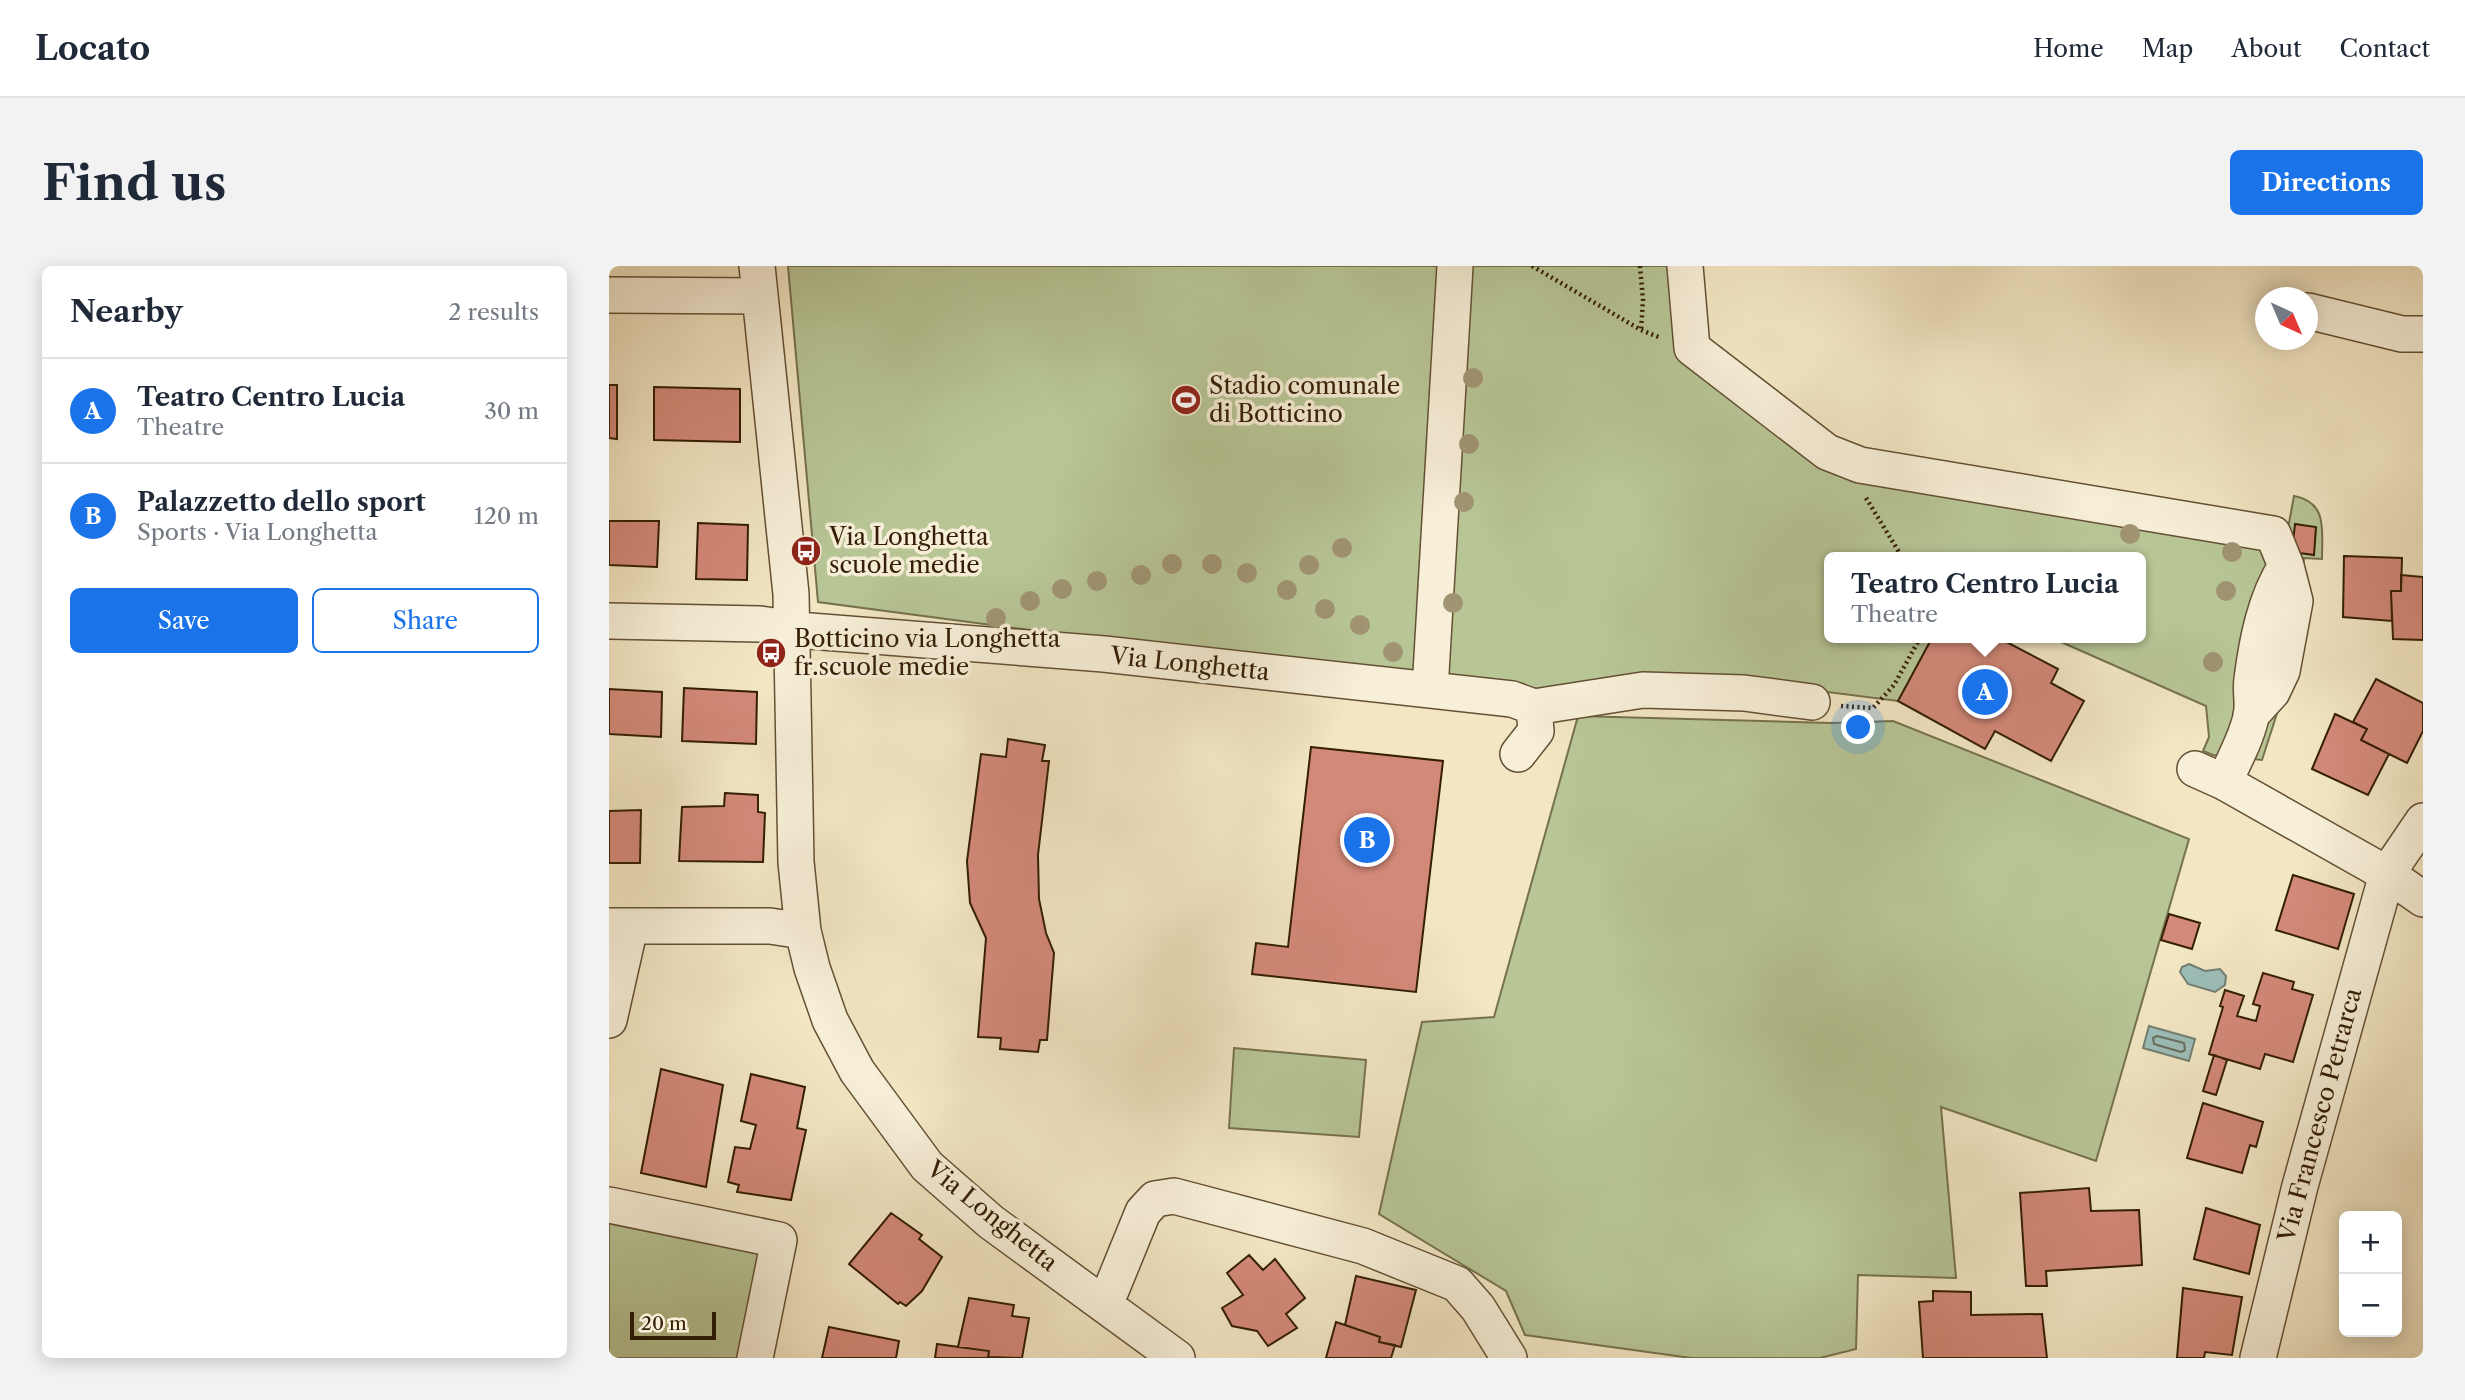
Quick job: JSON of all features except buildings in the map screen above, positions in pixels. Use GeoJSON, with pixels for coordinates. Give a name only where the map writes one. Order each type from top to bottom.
{"type":"FeatureCollection","features":[{"type":"Feature","properties":{"kind":"street"},"geometry":{"type":"LineString","coordinates":[[1430,690],[1455,266]]}},
{"type":"Feature","properties":{"kind":"street"},"geometry":{"type":"LineString","coordinates":[[1685,266],[1692,348],[1828,452],[1860,465],[2273,534],[2286,566],[2295,601],[2282,671],[2272,692],[2251,715],[2236,757],[2209,776],[2387,874],[2423,899]]}},
{"type":"Feature","properties":{"kind":"street"},"geometry":{"type":"LineString","coordinates":[[609,295],[759,281]]}},
{"type":"Feature","properties":{"kind":"street","name":"Via Longhetta"},"geometry":{"type":"LineString","coordinates":[[759,281],[791,594],[796,862],[803,931],[811,968],[830,1020],[857,1071],[927,1166],[991,1222],[1177,1358]]}},
{"type":"Feature","properties":{"kind":"street"},"geometry":{"type":"LineString","coordinates":[[2318,313],[2402,334],[2423,334]]}},
{"type":"Feature","properties":{"kind":"street"},"geometry":{"type":"LineString","coordinates":[[609,621],[760,624],[792,629]]}},
{"type":"Feature","properties":{"kind":"street","name":"Via Longhetta"},"geometry":{"type":"LineString","coordinates":[[792,629],[1104,654],[1512,699],[1534,706]]}},
{"type":"Feature","properties":{"kind":"street"},"geometry":{"type":"LineString","coordinates":[[1518,754],[1536,731],[1534,706],[1643,690],[1744,693],[1812,702]]}},
{"type":"Feature","properties":{"kind":"street","name":"Via Francesco Petrarca"},"geometry":{"type":"LineString","coordinates":[[2258,1358],[2300,1185],[2387,874],[2423,821]]}},
{"type":"Feature","properties":{"kind":"street"},"geometry":{"type":"LineString","coordinates":[[609,1020],[619,927],[770,926],[803,931]]}},
{"type":"Feature","properties":{"kind":"street"},"geometry":{"type":"LineString","coordinates":[[1105,1305],[1143,1212],[1155,1199],[1174,1196],[1363,1246],[1457,1284],[1478,1308],[1509,1358]]}},
{"type":"Feature","properties":{"kind":"street"},"geometry":{"type":"LineString","coordinates":[[609,1205],[779,1240],[755,1358]]}},
{"type":"Feature","properties":{"kind":"path"},"geometry":{"type":"LineString","coordinates":[[1532,266],[1641,330],[1692,348]]}},
{"type":"Feature","properties":{"kind":"path"},"geometry":{"type":"LineString","coordinates":[[1640,266],[1643,300],[1641,330]]}},
{"type":"Feature","properties":{"kind":"path"},"geometry":{"type":"LineString","coordinates":[[1860,465],[1861,489],[1899,552]]}},
{"type":"Feature","properties":{"kind":"path"},"geometry":{"type":"LineString","coordinates":[[1812,702],[1873,708],[1895,685],[1917,643]]}},
{"type":"Feature","properties":{"kind":"green space"},"geometry":{"type":"Polygon","coordinates":[[[788,266],[1700,266],[1706,342],[1821,433],[1863,453],[2289,523],[2294,496],[2313,504],[2321,519],[2322,528],[2322,559],[2304,558],[2289,676],[2262,760],[2213,755],[2203,751],[2209,737],[2206,706],[2063,643],[2146,643],[2146,552],[1824,552],[1824,643],[1929,643],[1898,701],[1804,689],[1536,697],[818,602],[788,266]]]}},
{"type":"Feature","properties":{"kind":"green space"},"geometry":{"type":"Polygon","coordinates":[[[1578,716],[1831,723],[1893,721],[2189,839],[2096,1161],[1941,1107],[1956,1278],[1858,1275],[1856,1349],[1820,1358],[1691,1358],[1525,1335],[1506,1291],[1379,1214],[1422,1022],[1494,1017],[1578,716]]]}},
{"type":"Feature","properties":{"kind":"green space"},"geometry":{"type":"Polygon","coordinates":[[[1234,1048],[1366,1060],[1359,1137],[1229,1128],[1234,1048]]]}},
{"type":"Feature","properties":{"kind":"green space"},"geometry":{"type":"Polygon","coordinates":[[[609,1212],[770,1246],[747,1358],[609,1358],[609,1212]]]}},
{"type":"Feature","properties":{"kind":"water"},"geometry":{"type":"Polygon","coordinates":[[[2189,964],[2205,971],[2220,969],[2226,976],[2225,985],[2215,992],[2188,984],[2180,972],[2182,967],[2189,964]]]}},
{"type":"Feature","properties":{"kind":"water"},"geometry":{"type":"Polygon","coordinates":[[[2149,1026],[2195,1039],[2189,1061],[2143,1048],[2149,1026]]]}},
{"type":"Feature","properties":{"kind":"place","name":"Stadio comunale di Botticino"},"geometry":{"type":"Point","coordinates":[1186,400]}},
{"type":"Feature","properties":{"kind":"place","name":"Via Longhetta scuole medie"},"geometry":{"type":"Point","coordinates":[806,551]}},
{"type":"Feature","properties":{"kind":"place","name":"Botticino via Longhetta fr.scuole medie"},"geometry":{"type":"Point","coordinates":[771,653]}},
{"type":"Feature","properties":{"kind":"place","name":"Teatro Centro Lucia"},"geometry":{"type":"Point","coordinates":[1985,692]}},
{"type":"Feature","properties":{"kind":"place","name":"Palazzetto dello sport"},"geometry":{"type":"Point","coordinates":[1367,840]}}]}
